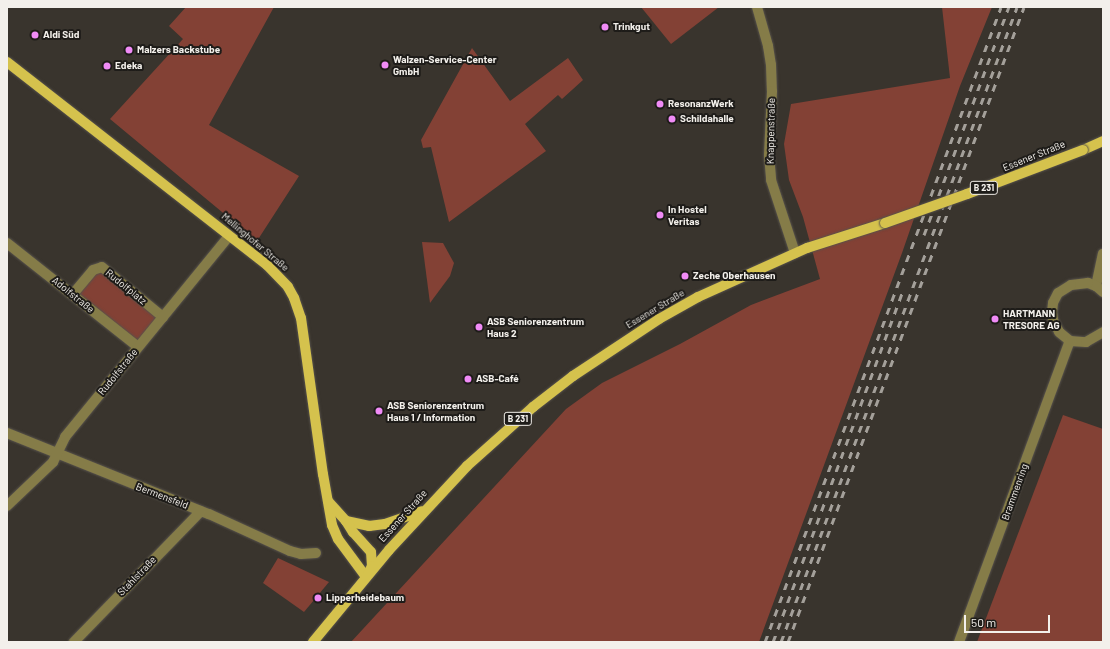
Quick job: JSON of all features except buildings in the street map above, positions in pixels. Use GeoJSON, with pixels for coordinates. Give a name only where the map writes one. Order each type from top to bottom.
{"type":"FeatureCollection","features":[{"type":"Feature","properties":{"kind":"main road","name":"Mellinghofer Straße"},"geometry":{"type":"LineString","coordinates":[[7,62],[277,274],[288,287],[301,318],[334,531],[366,577]]}},
{"type":"Feature","properties":{"kind":"main road","name":"Essener Straße"},"geometry":{"type":"LineString","coordinates":[[313,642],[366,577],[424,511],[497,438],[573,376],[659,319],[698,297],[795,253],[975,192],[1103,141]]}},
{"type":"Feature","properties":{"kind":"main road"},"geometry":{"type":"LineString","coordinates":[[328,500],[371,552],[372,566],[366,577]]}},
{"type":"Feature","properties":{"kind":"main road"},"geometry":{"type":"LineString","coordinates":[[346,521],[378,526],[424,511]]}},
{"type":"Feature","properties":{"kind":"street","name":"Knappenstraße"},"geometry":{"type":"LineString","coordinates":[[757,7],[768,46],[771,65],[769,155],[771,180],[795,253]]}},
{"type":"Feature","properties":{"kind":"street","name":"Rudolfstraße"},"geometry":{"type":"LineString","coordinates":[[7,506],[46,470],[58,454],[66,437],[229,236]]}},
{"type":"Feature","properties":{"kind":"street","name":"Adolfstraße"},"geometry":{"type":"LineString","coordinates":[[7,243],[138,347]]}},
{"type":"Feature","properties":{"kind":"street"},"geometry":{"type":"LineString","coordinates":[[1103,254],[1099,289],[1083,283],[1071,285],[1061,291],[1055,298],[1052,308],[1053,320],[1062,336],[1070,341],[1086,342],[1103,332]]}},
{"type":"Feature","properties":{"kind":"street","name":"Rudolfplatz"},"geometry":{"type":"LineString","coordinates":[[73,294],[93,270],[102,267],[163,317]]}},
{"type":"Feature","properties":{"kind":"street","name":"Brammenring"},"geometry":{"type":"LineString","coordinates":[[959,642],[1070,341]]}},
{"type":"Feature","properties":{"kind":"street","name":"Bermensfeld"},"geometry":{"type":"LineString","coordinates":[[7,433],[201,511],[290,551],[301,554],[316,553]]}},
{"type":"Feature","properties":{"kind":"street","name":"Stahlstraße"},"geometry":{"type":"LineString","coordinates":[[74,642],[201,511]]}},
{"type":"Feature","properties":{"kind":"shaded area"},"geometry":{"type":"Polygon","coordinates":[[[186,7],[274,7],[209,125],[299,176],[257,241],[110,119],[183,39],[169,26],[186,7]]]}},
{"type":"Feature","properties":{"kind":"shaded area"},"geometry":{"type":"Polygon","coordinates":[[[641,7],[719,7],[671,44],[641,7]]]}},
{"type":"Feature","properties":{"kind":"shaded area"},"geometry":{"type":"Polygon","coordinates":[[[942,7],[992,7],[960,86],[902,253],[759,642],[351,642],[566,409],[602,383],[680,344],[751,305],[820,279],[803,217],[789,180],[784,144],[791,104],[950,78],[942,7]]]}},
{"type":"Feature","properties":{"kind":"shaded area"},"geometry":{"type":"Polygon","coordinates":[[[472,48],[510,101],[568,58],[583,80],[562,99],[558,95],[525,124],[546,151],[449,222],[431,147],[423,148],[421,140],[472,48]]]}},
{"type":"Feature","properties":{"kind":"shaded area"},"geometry":{"type":"Polygon","coordinates":[[[422,242],[443,243],[454,263],[450,276],[430,303],[422,242]]]}},
{"type":"Feature","properties":{"kind":"shaded area"},"geometry":{"type":"Polygon","coordinates":[[[96,268],[163,317],[143,345],[75,296],[96,268]]]}},
{"type":"Feature","properties":{"kind":"shaded area"},"geometry":{"type":"Polygon","coordinates":[[[1063,415],[1103,429],[1103,642],[977,642],[1063,415]]]}},
{"type":"Feature","properties":{"kind":"shaded area"},"geometry":{"type":"Polygon","coordinates":[[[278,558],[329,582],[304,612],[263,583],[278,558]]]}},
{"type":"Feature","properties":{"kind":"railway"},"geometry":{"type":"LineString","coordinates":[[765,642],[1001,7]]}},
{"type":"Feature","properties":{"kind":"railway"},"geometry":{"type":"LineString","coordinates":[[924,235],[1009,7]]}},
{"type":"Feature","properties":{"kind":"railway"},"geometry":{"type":"LineString","coordinates":[[781,642],[1017,7]]}},
{"type":"Feature","properties":{"kind":"railway"},"geometry":{"type":"LineString","coordinates":[[788,642],[1024,7]]}},
{"type":"Feature","properties":{"kind":"railway"},"geometry":{"type":"LineString","coordinates":[[773,642],[903,291]]}},
{"type":"Feature","properties":{"kind":"place","name":"Trinkgut"},"geometry":{"type":"Point","coordinates":[605,27]}},
{"type":"Feature","properties":{"kind":"place","name":"Aldi Süd"},"geometry":{"type":"Point","coordinates":[35,35]}},
{"type":"Feature","properties":{"kind":"place","name":"Malzers Backstube"},"geometry":{"type":"Point","coordinates":[129,50]}},
{"type":"Feature","properties":{"kind":"place","name":"Walzen-Service-Center GmbH"},"geometry":{"type":"Point","coordinates":[385,65]}},
{"type":"Feature","properties":{"kind":"place","name":"Edeka"},"geometry":{"type":"Point","coordinates":[107,66]}},
{"type":"Feature","properties":{"kind":"place","name":"ResonanzWerk"},"geometry":{"type":"Point","coordinates":[660,104]}},
{"type":"Feature","properties":{"kind":"place","name":"Schildahalle"},"geometry":{"type":"Point","coordinates":[672,119]}},
{"type":"Feature","properties":{"kind":"place","name":"In Hostel Veritas"},"geometry":{"type":"Point","coordinates":[660,215]}},
{"type":"Feature","properties":{"kind":"place","name":"Zeche Oberhausen"},"geometry":{"type":"Point","coordinates":[685,276]}},
{"type":"Feature","properties":{"kind":"place","name":"HARTMANN TRESORE AG"},"geometry":{"type":"Point","coordinates":[995,319]}},
{"type":"Feature","properties":{"kind":"place","name":"ASB Seniorenzentrum Haus 2"},"geometry":{"type":"Point","coordinates":[479,327]}},
{"type":"Feature","properties":{"kind":"place","name":"ASB-Café"},"geometry":{"type":"Point","coordinates":[468,379]}},
{"type":"Feature","properties":{"kind":"place","name":"ASB Seniorenzentrum Haus 1 / Information"},"geometry":{"type":"Point","coordinates":[379,411]}},
{"type":"Feature","properties":{"kind":"place","name":"Lipperheidebaum"},"geometry":{"type":"Point","coordinates":[318,598]}}]}
